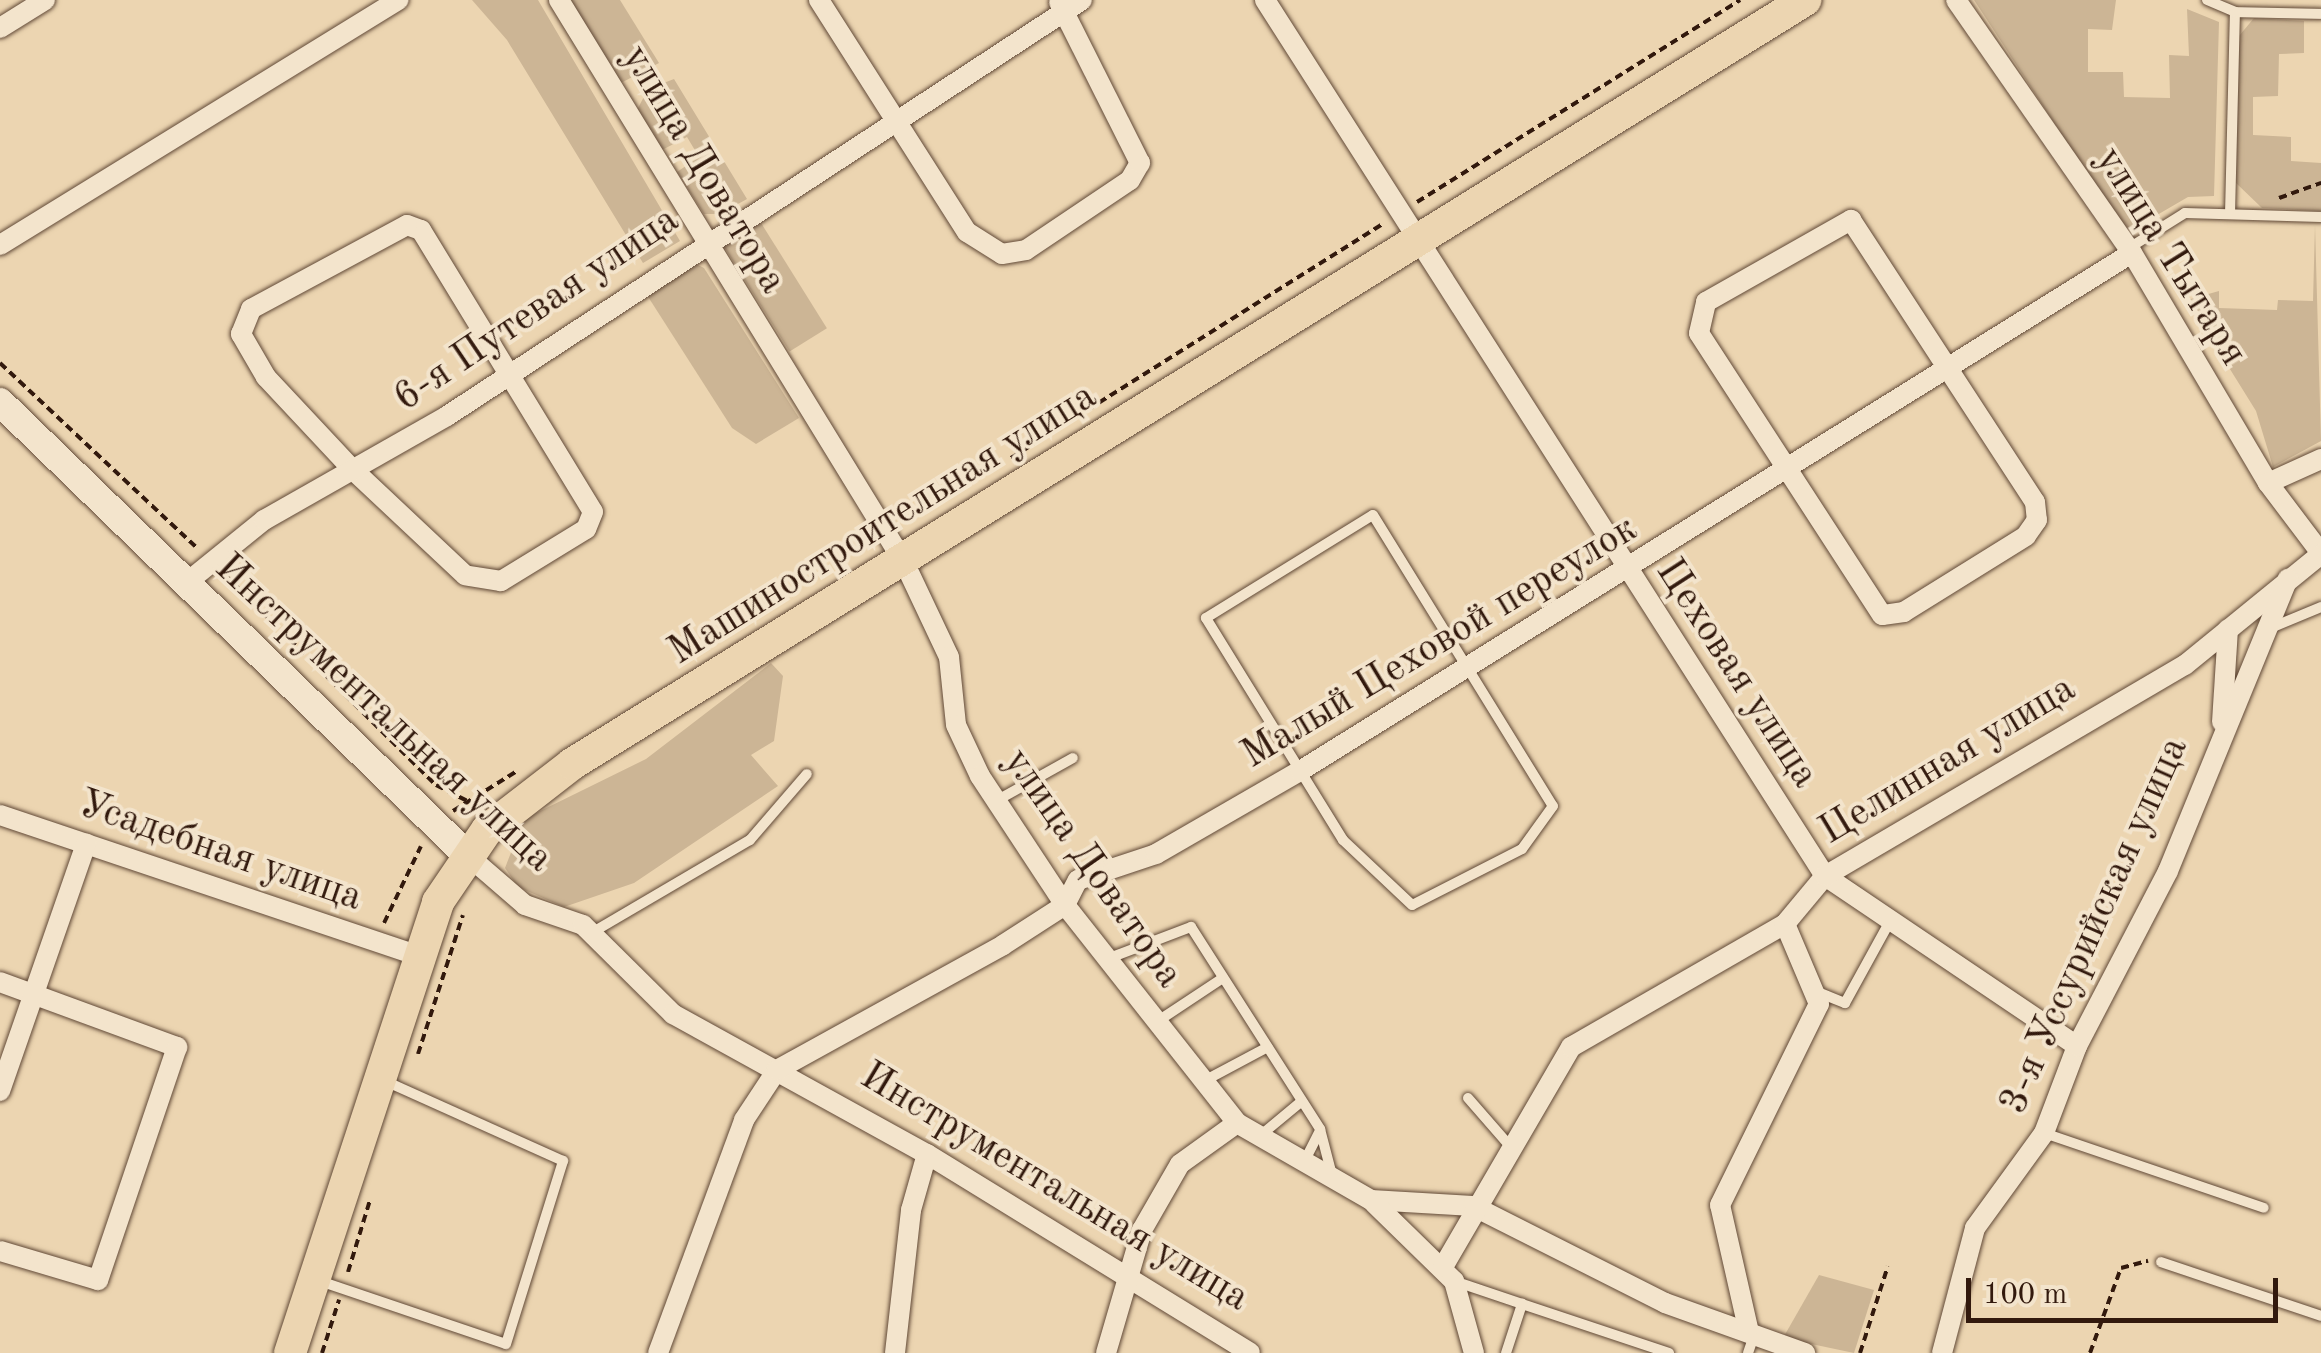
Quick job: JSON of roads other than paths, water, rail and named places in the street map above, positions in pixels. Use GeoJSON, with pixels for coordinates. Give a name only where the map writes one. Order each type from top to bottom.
{"type":"FeatureCollection","features":[{"type":"Feature","properties":{"kind":"main road","name":"Машиностроительная улица"},"geometry":{"type":"LineString","coordinates":[[290,1353],[329,1284],[392,1084],[418,956],[466,854],[572,764],[904,564],[1805,0]]}},
{"type":"Feature","properties":{"kind":"street"},"geometry":{"type":"LineString","coordinates":[[0,28],[45,0]]}},
{"type":"Feature","properties":{"kind":"street"},"geometry":{"type":"LineString","coordinates":[[0,245],[399,0]]}},
{"type":"Feature","properties":{"kind":"street","name":"улица Доватора"},"geometry":{"type":"LineString","coordinates":[[559,0],[904,564],[949,657],[956,725],[995,801],[1064,905],[1237,1124],[1256,1139],[1370,1200],[1473,1206]]}},
{"type":"Feature","properties":{"kind":"street"},"geometry":{"type":"LineString","coordinates":[[819,0],[967,232],[1002,254],[1026,250],[1130,180],[1140,164],[1068,4]]}},
{"type":"Feature","properties":{"kind":"street","name":"Цеховая улица"},"geometry":{"type":"LineString","coordinates":[[1265,0],[1626,571],[1825,876],[1889,923],[2077,1046]]}},
{"type":"Feature","properties":{"kind":"street","name":"улица Тытаря"},"geometry":{"type":"LineString","coordinates":[[1956,0],[2131,250],[2268,483],[2321,553]]}},
{"type":"Feature","properties":{"kind":"street","name":"6-я Путевая улица"},"geometry":{"type":"LineString","coordinates":[[184,584],[210,560],[510,370],[1068,4]]}},
{"type":"Feature","properties":{"kind":"street"},"geometry":{"type":"LineString","coordinates":[[1851,220],[1950,366],[2035,502],[2026,536],[1904,612],[1882,615],[1699,333],[1706,302],[1851,220]]}},
{"type":"Feature","properties":{"kind":"street"},"geometry":{"type":"LineString","coordinates":[[407,225],[421,230],[510,370],[590,502],[586,529],[501,580],[480,582],[352,469],[257,365],[241,334],[251,309],[407,225]]}},
{"type":"Feature","properties":{"kind":"street","name":"Малый Цеховой переулок"},"geometry":{"type":"LineString","coordinates":[[778,1070],[1064,905],[1078,880],[1156,854],[1300,771],[1786,472],[2131,250]]}},
{"type":"Feature","properties":{"kind":"street","name":"Инструментальная улица"},"geometry":{"type":"LineString","coordinates":[[0,402],[184,584],[466,854],[525,905],[593,932],[648,998],[927,1154],[1250,1353]]}},
{"type":"Feature","properties":{"kind":"street"},"geometry":{"type":"LineString","coordinates":[[2268,483],[2321,459]]}},
{"type":"Feature","properties":{"kind":"street","name":"Целинная улица"},"geometry":{"type":"LineString","coordinates":[[1449,1274],[1473,1206],[1571,1048],[1784,924],[1825,876],[2185,665],[2321,553]]}},
{"type":"Feature","properties":{"kind":"street","name":"3-я Уссурийская улица"},"geometry":{"type":"LineString","coordinates":[[1942,1353],[1975,1228],[2044,1133],[2077,1046],[2168,870],[2222,733],[2273,628],[2288,579]]}},
{"type":"Feature","properties":{"kind":"street"},"geometry":{"type":"LineString","coordinates":[[2222,733],[2228,629]]}},
{"type":"Feature","properties":{"kind":"street","name":"Усадебная улица"},"geometry":{"type":"LineString","coordinates":[[0,815],[418,956]]}},
{"type":"Feature","properties":{"kind":"street"},"geometry":{"type":"LineString","coordinates":[[0,1090],[86,844]]}},
{"type":"Feature","properties":{"kind":"street"},"geometry":{"type":"LineString","coordinates":[[1752,1330],[1720,1205],[1754,1150],[1820,992],[1784,924]]}},
{"type":"Feature","properties":{"kind":"street"},"geometry":{"type":"LineString","coordinates":[[0,982],[177,1047],[98,1280],[0,1251]]}},
{"type":"Feature","properties":{"kind":"street"},"geometry":{"type":"LineString","coordinates":[[658,1353],[744,1120],[778,1070]]}},
{"type":"Feature","properties":{"kind":"street"},"geometry":{"type":"LineString","coordinates":[[1106,1353],[1123,1274],[1180,1164],[1237,1124]]}},
{"type":"Feature","properties":{"kind":"street"},"geometry":{"type":"LineString","coordinates":[[895,1353],[911,1210],[927,1154]]}},
{"type":"Feature","properties":{"kind":"street"},"geometry":{"type":"LineString","coordinates":[[1370,1200],[1449,1274],[1474,1353]]}},
{"type":"Feature","properties":{"kind":"street"},"geometry":{"type":"LineString","coordinates":[[1473,1206],[1666,1304],[1752,1330],[1805,1353]]}},
{"type":"Feature","properties":{"kind":"lane"},"geometry":{"type":"LineString","coordinates":[[2207,0],[2234,12],[2321,14]]}},
{"type":"Feature","properties":{"kind":"lane"},"geometry":{"type":"LineString","coordinates":[[2230,214],[2234,12]]}},
{"type":"Feature","properties":{"kind":"lane"},"geometry":{"type":"LineString","coordinates":[[2131,250],[2184,214],[2321,217]]}},
{"type":"Feature","properties":{"kind":"lane"},"geometry":{"type":"LineString","coordinates":[[1373,515],[1468,668],[1553,806],[1532,840],[1486,874],[1425,903],[1399,899],[1343,840],[1206,618],[1373,515]]}},
{"type":"Feature","properties":{"kind":"lane"},"geometry":{"type":"LineString","coordinates":[[2273,628],[2321,607]]}},
{"type":"Feature","properties":{"kind":"lane"},"geometry":{"type":"LineString","coordinates":[[995,801],[1073,758]]}},
{"type":"Feature","properties":{"kind":"lane"},"geometry":{"type":"LineString","coordinates":[[593,932],[750,840],[807,774]]}},
{"type":"Feature","properties":{"kind":"lane"},"geometry":{"type":"LineString","coordinates":[[1820,992],[1845,1004],[1889,923]]}},
{"type":"Feature","properties":{"kind":"lane"},"geometry":{"type":"LineString","coordinates":[[1107,959],[1191,927],[1320,1129],[1334,1181]]}},
{"type":"Feature","properties":{"kind":"lane"},"geometry":{"type":"LineString","coordinates":[[1158,1021],[1224,978]]}},
{"type":"Feature","properties":{"kind":"lane"},"geometry":{"type":"LineString","coordinates":[[1204,1081],[1268,1047]]}},
{"type":"Feature","properties":{"kind":"lane"},"geometry":{"type":"LineString","coordinates":[[329,1284],[506,1344],[563,1162],[392,1084]]}},
{"type":"Feature","properties":{"kind":"lane"},"geometry":{"type":"LineString","coordinates":[[1468,1098],[1509,1145]]}},
{"type":"Feature","properties":{"kind":"lane"},"geometry":{"type":"LineString","coordinates":[[1256,1139],[1302,1101]]}},
{"type":"Feature","properties":{"kind":"lane"},"geometry":{"type":"LineString","coordinates":[[1303,1165],[1320,1129]]}},
{"type":"Feature","properties":{"kind":"lane"},"geometry":{"type":"LineString","coordinates":[[2044,1133],[2264,1208]]}},
{"type":"Feature","properties":{"kind":"lane"},"geometry":{"type":"LineString","coordinates":[[2161,1262],[2321,1316]]}},
{"type":"Feature","properties":{"kind":"lane"},"geometry":{"type":"LineString","coordinates":[[1449,1274],[1522,1304],[1669,1353]]}},
{"type":"Feature","properties":{"kind":"lane"},"geometry":{"type":"LineString","coordinates":[[1506,1353],[1522,1304]]}},
{"type":"Feature","properties":{"kind":"lane"},"geometry":{"type":"LineString","coordinates":[[1748,1353],[1752,1330]]}}]}
